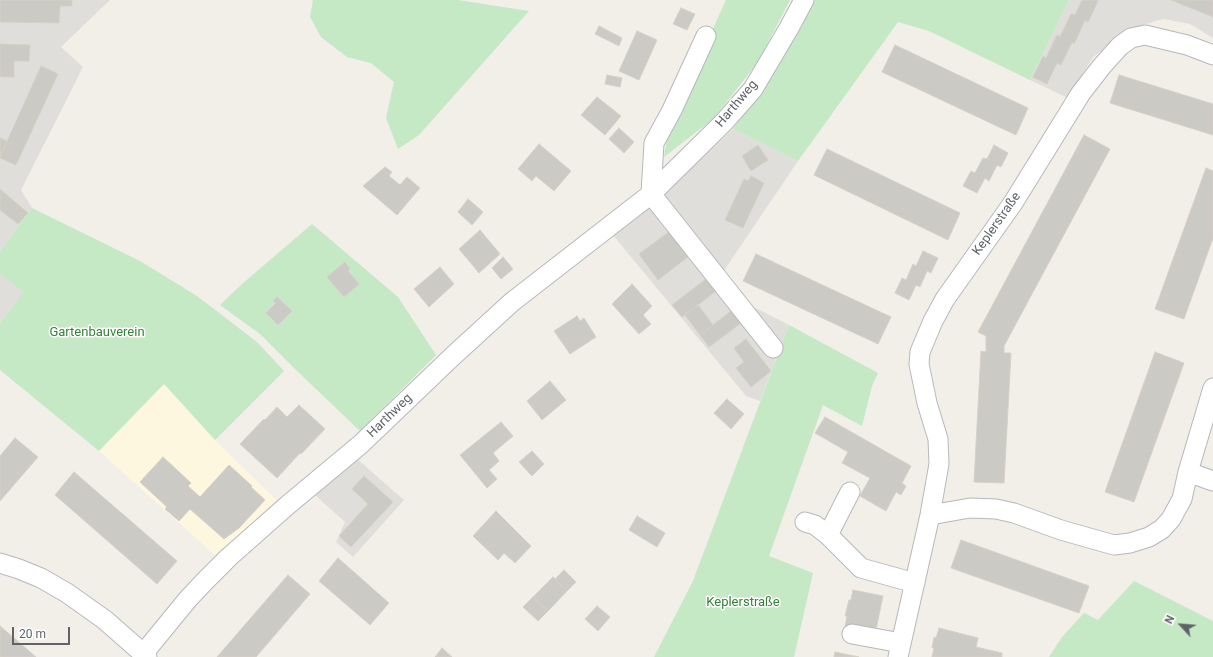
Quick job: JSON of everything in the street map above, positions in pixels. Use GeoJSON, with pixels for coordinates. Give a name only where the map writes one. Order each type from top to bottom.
{"type":"FeatureCollection","features":[{"type":"Feature","properties":{"kind":"street","name":"Harthweg"},"geometry":{"type":"LineString","coordinates":[[145,655],[188,599],[229,557],[289,504],[361,444],[512,302],[651,194],[724,122],[753,89],[804,0]]}},
{"type":"Feature","properties":{"kind":"street","name":"Keplerstraße"},"geometry":{"type":"LineString","coordinates":[[900,650],[930,515],[939,464],[938,439],[927,403],[919,364],[920,352],[932,321],[945,299],[1013,203],[1081,93],[1120,46],[1131,38],[1144,35],[1187,45],[1213,55]]}},
{"type":"Feature","properties":{"kind":"street"},"geometry":{"type":"LineString","coordinates":[[706,36],[672,110],[654,143],[651,194],[773,348]]}},
{"type":"Feature","properties":{"kind":"street"},"geometry":{"type":"LineString","coordinates":[[930,515],[970,508],[996,509],[1014,513],[1061,530],[1114,545],[1130,543],[1149,537],[1162,529],[1171,519],[1182,499],[1188,472],[1213,388]]}},
{"type":"Feature","properties":{"kind":"street"},"geometry":{"type":"LineString","coordinates":[[1188,472],[1213,481]]}},
{"type":"Feature","properties":{"kind":"street"},"geometry":{"type":"LineString","coordinates":[[828,535],[850,492]]}},
{"type":"Feature","properties":{"kind":"street"},"geometry":{"type":"LineString","coordinates":[[806,522],[815,525],[828,535],[861,568],[915,583]]}},
{"type":"Feature","properties":{"kind":"street"},"geometry":{"type":"LineString","coordinates":[[0,563],[41,578],[67,593],[105,620],[145,655]]}},
{"type":"Feature","properties":{"kind":"street"},"geometry":{"type":"LineString","coordinates":[[852,634],[900,650]]}},
{"type":"Feature","properties":{"kind":"shaded area"},"geometry":{"type":"Polygon","coordinates":[[[0,0],[110,0],[61,47],[83,67],[21,190],[32,208],[0,251],[0,0]]]}},
{"type":"Feature","properties":{"kind":"shaded area"},"geometry":{"type":"Polygon","coordinates":[[[1069,0],[1213,0],[1213,38],[1190,24],[1163,19],[1133,28],[1093,57],[1068,98],[1030,80],[1069,0]]]}},
{"type":"Feature","properties":{"kind":"shaded area"},"geometry":{"type":"Polygon","coordinates":[[[733,129],[798,161],[723,272],[750,305],[789,325],[760,401],[746,396],[612,234],[663,194],[733,129]]]}},
{"type":"Feature","properties":{"kind":"shaded area"},"geometry":{"type":"Polygon","coordinates":[[[0,274],[25,292],[0,323],[0,274]]]}},
{"type":"Feature","properties":{"kind":"shaded area"},"geometry":{"type":"Polygon","coordinates":[[[164,383],[215,440],[276,500],[215,555],[99,451],[164,383]]]}},
{"type":"Feature","properties":{"kind":"shaded area"},"geometry":{"type":"Polygon","coordinates":[[[356,458],[404,500],[353,557],[336,542],[345,522],[315,495],[356,458]]]}},
{"type":"Feature","properties":{"kind":"green space"},"geometry":{"type":"Polygon","coordinates":[[[313,0],[458,0],[529,11],[419,135],[398,149],[386,118],[394,82],[371,63],[347,57],[321,37],[310,17],[313,0]]]}},
{"type":"Feature","properties":{"kind":"green space"},"geometry":{"type":"Polygon","coordinates":[[[726,0],[790,0],[758,62],[713,119],[664,157],[669,126],[726,0]]]}},
{"type":"Feature","properties":{"kind":"green space"},"geometry":{"type":"Polygon","coordinates":[[[814,0],[1069,0],[1030,80],[929,31],[898,22],[798,161],[733,129],[765,86],[803,22],[814,0]]]}},
{"type":"Feature","properties":{"kind":"green space","name":"Gartenbauverein"},"geometry":{"type":"Polygon","coordinates":[[[32,208],[140,261],[197,296],[257,342],[284,371],[215,440],[164,384],[99,451],[0,370],[0,323],[24,292],[0,274],[0,251],[32,208]]]}},
{"type":"Feature","properties":{"kind":"green space"},"geometry":{"type":"Polygon","coordinates":[[[312,224],[398,297],[436,355],[360,431],[260,334],[220,305],[242,284],[312,224]]]}},
{"type":"Feature","properties":{"kind":"green space","name":"Keplerstraße"},"geometry":{"type":"Polygon","coordinates":[[[789,325],[878,373],[872,386],[862,426],[823,405],[769,556],[813,573],[794,657],[654,657],[693,581],[789,325]]]}},
{"type":"Feature","properties":{"kind":"green space"},"geometry":{"type":"Polygon","coordinates":[[[1134,581],[1213,621],[1213,657],[1049,657],[1062,637],[1084,613],[1098,620],[1134,581]]]}},
{"type":"Feature","properties":{"kind":"building"},"geometry":{"type":"Polygon","coordinates":[[[0,0],[72,0],[72,6],[60,6],[59,23],[0,22],[0,0]]]}},
{"type":"Feature","properties":{"kind":"building"},"geometry":{"type":"Polygon","coordinates":[[[1082,0],[1098,1],[1088,22],[1085,20],[1074,44],[1072,42],[1061,65],[1057,63],[1047,84],[1033,77],[1043,56],[1046,58],[1057,35],[1060,37],[1071,14],[1075,15],[1082,0]]]}},
{"type":"Feature","properties":{"kind":"building"},"geometry":{"type":"Polygon","coordinates":[[[1171,0],[1213,0],[1213,17],[1171,0]]]}},
{"type":"Feature","properties":{"kind":"building"},"geometry":{"type":"Polygon","coordinates":[[[681,8],[695,14],[687,30],[673,24],[681,8]]]}},
{"type":"Feature","properties":{"kind":"building"},"geometry":{"type":"Polygon","coordinates":[[[599,26],[622,38],[619,46],[595,34],[599,26]]]}},
{"type":"Feature","properties":{"kind":"building"},"geometry":{"type":"Polygon","coordinates":[[[637,31],[657,40],[639,80],[619,71],[637,31]]]}},
{"type":"Feature","properties":{"kind":"building"},"geometry":{"type":"Polygon","coordinates":[[[0,44],[30,45],[29,61],[14,61],[14,77],[0,77],[0,44]]]}},
{"type":"Feature","properties":{"kind":"building"},"geometry":{"type":"Polygon","coordinates":[[[895,45],[1028,108],[1016,135],[882,72],[895,45]]]}},
{"type":"Feature","properties":{"kind":"building"},"geometry":{"type":"Polygon","coordinates":[[[41,66],[58,74],[16,165],[0,157],[41,66]]]}},
{"type":"Feature","properties":{"kind":"building"},"geometry":{"type":"Polygon","coordinates":[[[607,75],[622,78],[620,87],[605,84],[607,75]]]}},
{"type":"Feature","properties":{"kind":"building"},"geometry":{"type":"Polygon","coordinates":[[[1119,75],[1213,104],[1213,135],[1110,103],[1119,75]]]}},
{"type":"Feature","properties":{"kind":"building"},"geometry":{"type":"Polygon","coordinates":[[[597,97],[621,116],[605,135],[581,115],[597,97]]]}},
{"type":"Feature","properties":{"kind":"building"},"geometry":{"type":"Polygon","coordinates":[[[619,128],[634,142],[624,153],[609,139],[619,128]]]}},
{"type":"Feature","properties":{"kind":"building"},"geometry":{"type":"Polygon","coordinates":[[[1084,135],[1110,149],[1004,346],[1004,353],[1011,353],[1004,483],[974,482],[981,351],[986,352],[986,336],[978,332],[1084,135]]]}},
{"type":"Feature","properties":{"kind":"building"},"geometry":{"type":"Polygon","coordinates":[[[0,138],[7,141],[0,157],[0,138]]]}},
{"type":"Feature","properties":{"kind":"building"},"geometry":{"type":"Polygon","coordinates":[[[539,144],[571,171],[554,191],[536,176],[532,181],[518,169],[539,144]]]}},
{"type":"Feature","properties":{"kind":"building"},"geometry":{"type":"Polygon","coordinates":[[[758,145],[768,160],[751,171],[742,156],[758,145]]]}},
{"type":"Feature","properties":{"kind":"building"},"geometry":{"type":"Polygon","coordinates":[[[994,145],[1008,153],[1001,167],[997,165],[989,181],[985,178],[977,193],[963,186],[971,171],[975,173],[983,158],[987,159],[994,145]]]}},
{"type":"Feature","properties":{"kind":"building"},"geometry":{"type":"Polygon","coordinates":[[[827,149],[960,213],[948,240],[814,175],[827,149]]]}},
{"type":"Feature","properties":{"kind":"building"},"geometry":{"type":"Polygon","coordinates":[[[385,167],[392,172],[389,176],[400,185],[407,177],[420,188],[397,215],[363,186],[385,167]]]}},
{"type":"Feature","properties":{"kind":"building"},"geometry":{"type":"Polygon","coordinates":[[[1206,168],[1213,171],[1213,238],[1184,319],[1155,309],[1206,168]]]}},
{"type":"Feature","properties":{"kind":"building"},"geometry":{"type":"Polygon","coordinates":[[[751,176],[764,183],[743,228],[725,220],[744,179],[748,181],[751,176]]]}},
{"type":"Feature","properties":{"kind":"building"},"geometry":{"type":"Polygon","coordinates":[[[0,189],[28,213],[18,224],[0,210],[0,189]]]}},
{"type":"Feature","properties":{"kind":"building"},"geometry":{"type":"Polygon","coordinates":[[[468,199],[483,212],[472,225],[458,212],[468,199]]]}},
{"type":"Feature","properties":{"kind":"building"},"geometry":{"type":"Polygon","coordinates":[[[480,230],[500,254],[479,273],[459,249],[480,230]]]}},
{"type":"Feature","properties":{"kind":"building"},"geometry":{"type":"Polygon","coordinates":[[[670,231],[689,256],[658,280],[639,254],[670,231]]]}},
{"type":"Feature","properties":{"kind":"building"},"geometry":{"type":"Polygon","coordinates":[[[923,251],[938,258],[931,273],[927,271],[920,287],[916,285],[909,300],[895,293],[902,278],[906,280],[913,264],[916,266],[923,251]]]}},
{"type":"Feature","properties":{"kind":"building"},"geometry":{"type":"Polygon","coordinates":[[[756,254],[891,317],[878,344],[743,281],[756,254]]]}},
{"type":"Feature","properties":{"kind":"building"},"geometry":{"type":"Polygon","coordinates":[[[503,257],[513,269],[501,279],[492,268],[503,257]]]}},
{"type":"Feature","properties":{"kind":"building"},"geometry":{"type":"Polygon","coordinates":[[[345,262],[350,269],[348,271],[359,284],[344,297],[327,277],[345,262]]]}},
{"type":"Feature","properties":{"kind":"building"},"geometry":{"type":"Polygon","coordinates":[[[440,267],[454,284],[429,307],[414,289],[440,267]]]}},
{"type":"Feature","properties":{"kind":"building"},"geometry":{"type":"Polygon","coordinates":[[[706,279],[716,291],[682,317],[672,305],[706,279]]]}},
{"type":"Feature","properties":{"kind":"building"},"geometry":{"type":"Polygon","coordinates":[[[632,284],[652,306],[643,315],[651,324],[639,334],[612,304],[632,284]]]}},
{"type":"Feature","properties":{"kind":"building"},"geometry":{"type":"Polygon","coordinates":[[[277,297],[292,311],[278,325],[266,313],[276,303],[273,301],[277,297]]]}},
{"type":"Feature","properties":{"kind":"building"},"geometry":{"type":"Polygon","coordinates":[[[698,305],[713,325],[700,335],[685,315],[698,305]]]}},
{"type":"Feature","properties":{"kind":"building"},"geometry":{"type":"Polygon","coordinates":[[[731,311],[741,323],[709,347],[700,335],[731,311]]]}},
{"type":"Feature","properties":{"kind":"building"},"geometry":{"type":"Polygon","coordinates":[[[577,316],[580,321],[584,318],[596,337],[570,354],[554,331],[577,316]]]}},
{"type":"Feature","properties":{"kind":"building"},"geometry":{"type":"Polygon","coordinates":[[[746,339],[771,371],[751,387],[736,368],[744,362],[734,348],[746,339]]]}},
{"type":"Feature","properties":{"kind":"building"},"geometry":{"type":"Polygon","coordinates":[[[1155,352],[1184,363],[1134,502],[1105,492],[1155,352]]]}},
{"type":"Feature","properties":{"kind":"building"},"geometry":{"type":"Polygon","coordinates":[[[550,381],[566,400],[542,420],[527,401],[550,381]]]}},
{"type":"Feature","properties":{"kind":"building"},"geometry":{"type":"Polygon","coordinates":[[[727,399],[744,414],[731,429],[714,413],[727,399]]]}},
{"type":"Feature","properties":{"kind":"building"},"geometry":{"type":"Polygon","coordinates":[[[299,405],[325,429],[277,478],[240,444],[277,407],[287,417],[299,405]]]}},
{"type":"Feature","properties":{"kind":"building"},"geometry":{"type":"Polygon","coordinates":[[[825,417],[911,466],[902,483],[906,486],[901,495],[896,492],[886,511],[860,496],[870,478],[842,463],[848,452],[815,433],[825,417]]]}},
{"type":"Feature","properties":{"kind":"building"},"geometry":{"type":"Polygon","coordinates":[[[501,422],[513,436],[493,453],[499,461],[489,470],[497,479],[487,488],[460,455],[501,422]]]}},
{"type":"Feature","properties":{"kind":"building"},"geometry":{"type":"Polygon","coordinates":[[[15,438],[38,457],[0,501],[0,456],[15,438]]]}},
{"type":"Feature","properties":{"kind":"building"},"geometry":{"type":"Polygon","coordinates":[[[532,451],[544,464],[532,476],[519,462],[532,451]]]}},
{"type":"Feature","properties":{"kind":"building"},"geometry":{"type":"Polygon","coordinates":[[[163,457],[191,483],[188,486],[200,497],[229,465],[265,500],[239,528],[224,539],[190,509],[179,521],[165,509],[167,507],[140,482],[163,457]]]}},
{"type":"Feature","properties":{"kind":"building"},"geometry":{"type":"Polygon","coordinates":[[[74,472],[177,561],[157,584],[55,495],[74,472]]]}},
{"type":"Feature","properties":{"kind":"building"},"geometry":{"type":"Polygon","coordinates":[[[364,476],[393,502],[351,547],[339,536],[368,504],[352,489],[364,476]]]}},
{"type":"Feature","properties":{"kind":"building"},"geometry":{"type":"Polygon","coordinates":[[[496,511],[531,546],[515,563],[504,553],[498,560],[473,536],[496,511]]]}},
{"type":"Feature","properties":{"kind":"building"},"geometry":{"type":"Polygon","coordinates":[[[637,516],[665,533],[657,547],[629,530],[637,516]]]}},
{"type":"Feature","properties":{"kind":"building"},"geometry":{"type":"Polygon","coordinates":[[[961,540],[1089,586],[1079,613],[951,568],[961,540]]]}},
{"type":"Feature","properties":{"kind":"building"},"geometry":{"type":"Polygon","coordinates":[[[338,558],[389,603],[370,625],[319,581],[338,558]]]}},
{"type":"Feature","properties":{"kind":"building"},"geometry":{"type":"Polygon","coordinates":[[[564,570],[576,582],[567,591],[555,579],[564,570]]]}},
{"type":"Feature","properties":{"kind":"building"},"geometry":{"type":"Polygon","coordinates":[[[288,575],[310,594],[256,657],[217,657],[288,575]]]}},
{"type":"Feature","properties":{"kind":"building"},"geometry":{"type":"Polygon","coordinates":[[[553,577],[567,591],[548,611],[533,597],[553,577]]]}},
{"type":"Feature","properties":{"kind":"building"},"geometry":{"type":"Polygon","coordinates":[[[853,590],[883,596],[875,634],[845,627],[847,616],[845,616],[853,590]]]}},
{"type":"Feature","properties":{"kind":"building"},"geometry":{"type":"Polygon","coordinates":[[[533,597],[548,611],[538,621],[523,607],[533,597]]]}},
{"type":"Feature","properties":{"kind":"building"},"geometry":{"type":"Polygon","coordinates":[[[597,606],[610,617],[598,631],[585,619],[597,606]]]}},
{"type":"Feature","properties":{"kind":"building"},"geometry":{"type":"Polygon","coordinates":[[[0,626],[36,657],[0,657],[0,626]]]}},
{"type":"Feature","properties":{"kind":"building"},"geometry":{"type":"Polygon","coordinates":[[[939,628],[978,638],[976,647],[1002,653],[1002,657],[932,657],[934,637],[936,638],[939,628]]]}},
{"type":"Feature","properties":{"kind":"building"},"geometry":{"type":"Polygon","coordinates":[[[442,648],[452,657],[435,657],[442,648]]]}},
{"type":"Feature","properties":{"kind":"building"},"geometry":{"type":"Polygon","coordinates":[[[835,652],[859,657],[834,657],[835,652]]]}}]}
